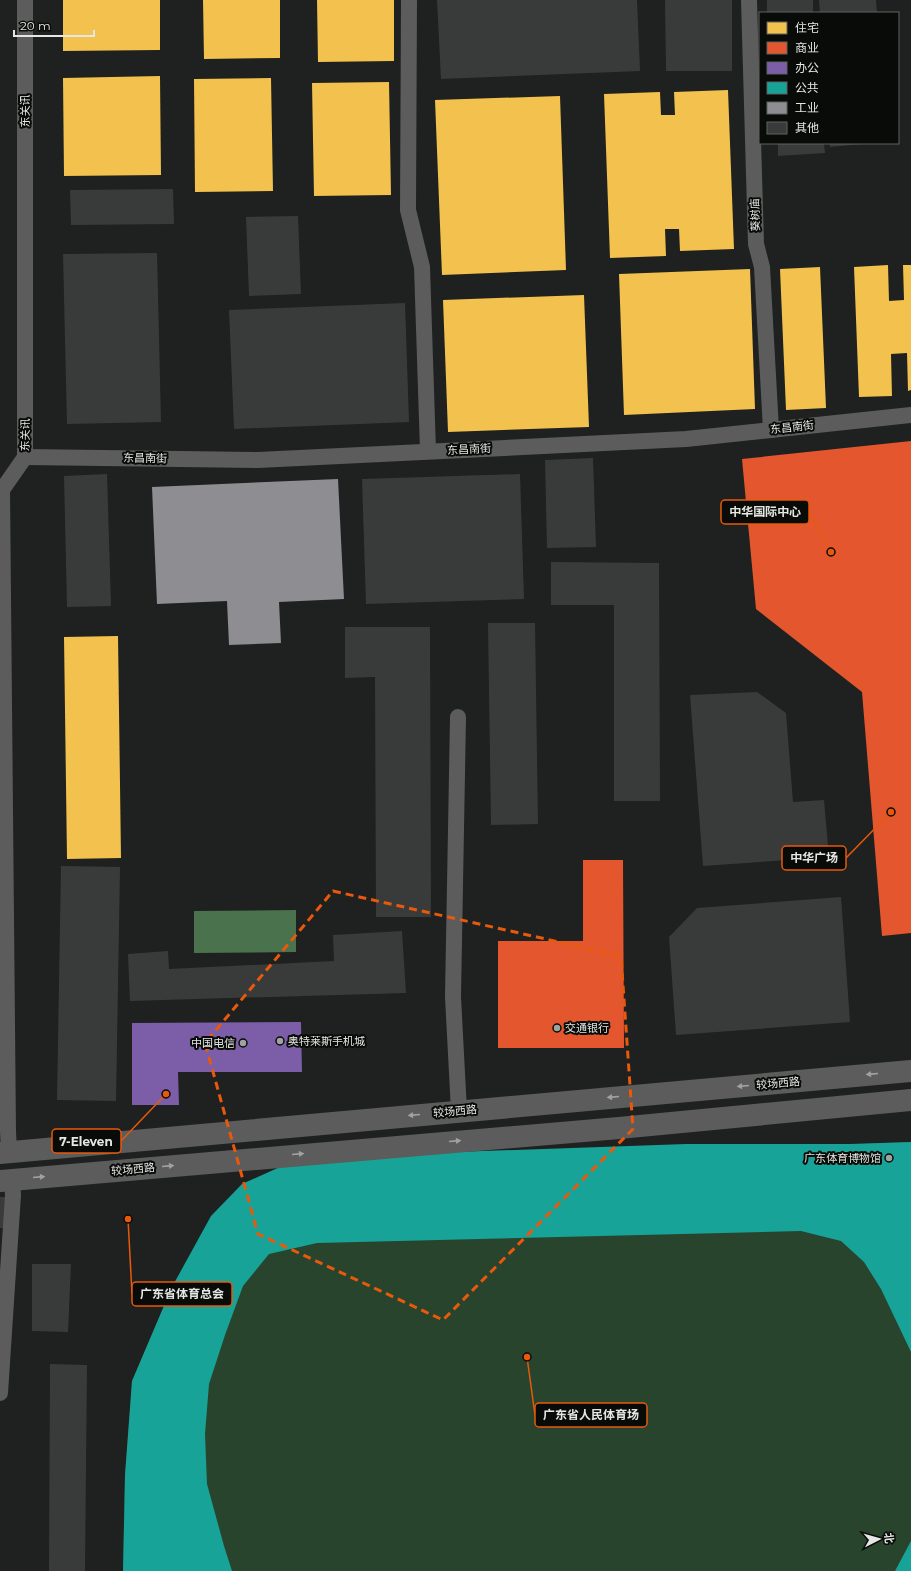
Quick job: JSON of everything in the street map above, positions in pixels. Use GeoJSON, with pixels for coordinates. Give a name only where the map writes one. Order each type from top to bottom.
{"type":"FeatureCollection","features":[{"type":"Feature","properties":{"kind":"street","name":"较场西路"},"geometry":{"type":"LineString","coordinates":[[5,1152],[911,1071]]}},
{"type":"Feature","properties":{"kind":"street","name":"较场西路"},"geometry":{"type":"LineString","coordinates":[[6,1180],[618,1128],[911,1100]]}},
{"type":"Feature","properties":{"kind":"lane","name":"东关讯"},"geometry":{"type":"LineString","coordinates":[[5,1152],[8,1123],[2,490],[25,457],[25,0]]}},
{"type":"Feature","properties":{"kind":"lane"},"geometry":{"type":"LineString","coordinates":[[409,0],[408,210],[422,267],[428,451]]}},
{"type":"Feature","properties":{"kind":"lane","name":"葵树庙"},"geometry":{"type":"LineString","coordinates":[[749,0],[756,244],[762,267],[771,430]]}},
{"type":"Feature","properties":{"kind":"lane","name":"东昌南街"},"geometry":{"type":"LineString","coordinates":[[25,457],[258,460],[686,438],[911,415]]}},
{"type":"Feature","properties":{"kind":"lane"},"geometry":{"type":"LineString","coordinates":[[458,717],[453,997],[460,1111]]}},
{"type":"Feature","properties":{"kind":"lane"},"geometry":{"type":"LineString","coordinates":[[0,1393],[13,1195],[6,1180]]}},
{"type":"Feature","properties":{"kind":"highlighted area"},"geometry":{"type":"Polygon","coordinates":[[[333,891],[621,956],[633,1129],[443,1320],[258,1234],[205,1043],[333,891]]]}},
{"type":"Feature","properties":{"kind":"shaded area"},"geometry":{"type":"Polygon","coordinates":[[[296,910],[296,952],[194,953],[194,911],[296,910]]]}},
{"type":"Feature","properties":{"kind":"shaded area"},"geometry":{"type":"Polygon","coordinates":[[[911,1142],[911,1571],[123,1571],[125,1475],[132,1381],[172,1287],[242,1184],[280,1167],[911,1142]]]}},
{"type":"Feature","properties":{"kind":"building: 住宅"},"geometry":{"type":"Polygon","coordinates":[[[63,0],[160,0],[160,50],[63,51],[63,0]]]}},
{"type":"Feature","properties":{"kind":"building: 住宅"},"geometry":{"type":"Polygon","coordinates":[[[203,0],[280,0],[280,58],[204,59],[203,0]]]}},
{"type":"Feature","properties":{"kind":"building: 住宅"},"geometry":{"type":"Polygon","coordinates":[[[317,0],[394,0],[394,61],[318,62],[317,0]]]}},
{"type":"Feature","properties":{"kind":"building: 住宅"},"geometry":{"type":"Polygon","coordinates":[[[160,76],[161,175],[64,176],[63,78],[160,76]]]}},
{"type":"Feature","properties":{"kind":"building: 住宅"},"geometry":{"type":"Polygon","coordinates":[[[271,78],[273,191],[195,192],[194,79],[271,78]]]}},
{"type":"Feature","properties":{"kind":"building: 住宅"},"geometry":{"type":"Polygon","coordinates":[[[389,82],[391,195],[314,196],[312,83],[389,82]]]}},
{"type":"Feature","properties":{"kind":"building: 住宅"},"geometry":{"type":"Polygon","coordinates":[[[728,90],[734,249],[680,251],[679,229],[665,229],[666,256],[610,258],[604,94],[660,92],[661,115],[675,115],[674,92],[728,90]]]}},
{"type":"Feature","properties":{"kind":"building: 住宅"},"geometry":{"type":"Polygon","coordinates":[[[560,96],[566,270],[442,275],[435,100],[560,96]]]}},
{"type":"Feature","properties":{"kind":"building: 住宅"},"geometry":{"type":"Polygon","coordinates":[[[888,265],[889,301],[904,300],[903,265],[911,265],[911,390],[908,391],[907,353],[891,354],[892,396],[859,397],[854,267],[888,265]]]}},
{"type":"Feature","properties":{"kind":"building: 住宅"},"geometry":{"type":"Polygon","coordinates":[[[820,267],[826,408],[786,410],[780,269],[820,267]]]}},
{"type":"Feature","properties":{"kind":"building: 住宅"},"geometry":{"type":"Polygon","coordinates":[[[750,269],[755,409],[624,415],[619,274],[750,269]]]}},
{"type":"Feature","properties":{"kind":"building: 住宅"},"geometry":{"type":"Polygon","coordinates":[[[584,295],[589,427],[448,432],[443,300],[584,295]]]}},
{"type":"Feature","properties":{"kind":"building: 住宅"},"geometry":{"type":"Polygon","coordinates":[[[118,636],[121,858],[67,859],[64,637],[118,636]]]}},
{"type":"Feature","properties":{"kind":"building: 商业"},"geometry":{"type":"Polygon","coordinates":[[[911,441],[911,933],[882,936],[862,692],[756,609],[742,459],[911,441]]]}},
{"type":"Feature","properties":{"kind":"building: 商业"},"geometry":{"type":"Polygon","coordinates":[[[583,860],[623,860],[624,1048],[498,1048],[498,941],[583,941],[583,860]]]}},
{"type":"Feature","properties":{"kind":"building: 办公"},"geometry":{"type":"Polygon","coordinates":[[[301,1022],[302,1072],[178,1072],[179,1105],[132,1105],[132,1023],[301,1022]]]}},
{"type":"Feature","properties":{"kind":"building: 公共"},"geometry":{"type":"Polygon","coordinates":[[[911,1142],[911,1352],[881,1289],[864,1262],[841,1241],[801,1231],[317,1243],[269,1254],[243,1286],[209,1384],[205,1434],[207,1484],[232,1571],[123,1571],[125,1475],[132,1381],[172,1287],[211,1216],[242,1184],[280,1167],[455,1152],[686,1144],[850,1144],[911,1142]]]}},
{"type":"Feature","properties":{"kind":"building: 公共"},"geometry":{"type":"Polygon","coordinates":[[[911,1541],[911,1571],[895,1571],[911,1541]]]}},
{"type":"Feature","properties":{"kind":"building: 工业"},"geometry":{"type":"Polygon","coordinates":[[[338,479],[344,599],[279,602],[281,643],[229,645],[227,601],[157,604],[152,487],[338,479]]]}},
{"type":"Feature","properties":{"kind":"building: 其他"},"geometry":{"type":"Polygon","coordinates":[[[437,0],[637,0],[640,71],[441,79],[437,0]]]}},
{"type":"Feature","properties":{"kind":"building: 其他"},"geometry":{"type":"Polygon","coordinates":[[[665,0],[732,0],[732,71],[666,71],[665,0]]]}},
{"type":"Feature","properties":{"kind":"building: 其他"},"geometry":{"type":"Polygon","coordinates":[[[767,0],[813,0],[813,12],[767,12],[767,0]]]}},
{"type":"Feature","properties":{"kind":"building: 其他"},"geometry":{"type":"Polygon","coordinates":[[[819,0],[876,0],[877,12],[820,12],[819,0]]]}},
{"type":"Feature","properties":{"kind":"building: 其他"},"geometry":{"type":"Polygon","coordinates":[[[778,144],[824,144],[825,153],[778,156],[778,144]]]}},
{"type":"Feature","properties":{"kind":"building: 其他"},"geometry":{"type":"Polygon","coordinates":[[[830,144],[861,144],[830,147],[830,144]]]}},
{"type":"Feature","properties":{"kind":"building: 其他"},"geometry":{"type":"Polygon","coordinates":[[[173,189],[174,224],[71,225],[70,190],[173,189]]]}},
{"type":"Feature","properties":{"kind":"building: 其他"},"geometry":{"type":"Polygon","coordinates":[[[298,216],[301,294],[249,296],[246,217],[298,216]]]}},
{"type":"Feature","properties":{"kind":"building: 其他"},"geometry":{"type":"Polygon","coordinates":[[[157,253],[161,422],[67,424],[63,254],[157,253]]]}},
{"type":"Feature","properties":{"kind":"building: 其他"},"geometry":{"type":"Polygon","coordinates":[[[405,303],[409,422],[234,429],[229,310],[405,303]]]}},
{"type":"Feature","properties":{"kind":"building: 其他"},"geometry":{"type":"Polygon","coordinates":[[[593,458],[596,547],[547,548],[545,460],[593,458]]]}},
{"type":"Feature","properties":{"kind":"building: 其他"},"geometry":{"type":"Polygon","coordinates":[[[107,474],[111,606],[67,607],[64,476],[107,474]]]}},
{"type":"Feature","properties":{"kind":"building: 其他"},"geometry":{"type":"Polygon","coordinates":[[[520,474],[524,599],[366,604],[362,479],[520,474]]]}},
{"type":"Feature","properties":{"kind":"building: 其他"},"geometry":{"type":"Polygon","coordinates":[[[551,562],[659,563],[660,801],[614,801],[614,605],[551,605],[551,562]]]}},
{"type":"Feature","properties":{"kind":"building: 其他"},"geometry":{"type":"Polygon","coordinates":[[[488,623],[535,623],[538,824],[491,825],[488,623]]]}},
{"type":"Feature","properties":{"kind":"building: 其他"},"geometry":{"type":"Polygon","coordinates":[[[345,627],[430,627],[431,917],[376,917],[375,677],[345,678],[345,627]]]}},
{"type":"Feature","properties":{"kind":"building: 其他"},"geometry":{"type":"Polygon","coordinates":[[[757,692],[786,713],[793,802],[824,800],[829,857],[703,866],[690,695],[757,692]]]}},
{"type":"Feature","properties":{"kind":"building: 其他"},"geometry":{"type":"Polygon","coordinates":[[[61,866],[120,867],[116,1101],[57,1100],[61,866]]]}},
{"type":"Feature","properties":{"kind":"building: 其他"},"geometry":{"type":"Polygon","coordinates":[[[841,897],[850,1022],[676,1035],[669,937],[697,908],[841,897]]]}},
{"type":"Feature","properties":{"kind":"building: 其他"},"geometry":{"type":"Polygon","coordinates":[[[402,931],[406,993],[130,1001],[128,954],[168,951],[169,969],[334,961],[333,935],[402,931]]]}},
{"type":"Feature","properties":{"kind":"building: 其他"},"geometry":{"type":"Polygon","coordinates":[[[0,1197],[6,1197],[7,1228],[0,1228],[0,1197]]]}},
{"type":"Feature","properties":{"kind":"building: 其他"},"geometry":{"type":"Polygon","coordinates":[[[32,1264],[71,1264],[68,1332],[32,1331],[32,1264]]]}},
{"type":"Feature","properties":{"kind":"building: 其他"},"geometry":{"type":"Polygon","coordinates":[[[50,1364],[87,1365],[85,1571],[49,1571],[50,1364]]]}},
{"type":"Feature","properties":{"kind":"place","name":"中华国际中心"},"geometry":{"type":"Point","coordinates":[831,552]}},
{"type":"Feature","properties":{"kind":"place","name":"中华广场"},"geometry":{"type":"Point","coordinates":[891,812]}},
{"type":"Feature","properties":{"kind":"place","name":"交通银行"},"geometry":{"type":"Point","coordinates":[557,1028]}},
{"type":"Feature","properties":{"kind":"place","name":"奥特莱斯手机城"},"geometry":{"type":"Point","coordinates":[280,1041]}},
{"type":"Feature","properties":{"kind":"place","name":"中国电信"},"geometry":{"type":"Point","coordinates":[243,1043]}},
{"type":"Feature","properties":{"kind":"place","name":"7-Eleven"},"geometry":{"type":"Point","coordinates":[166,1094]}},
{"type":"Feature","properties":{"kind":"place","name":"广东体育博物馆"},"geometry":{"type":"Point","coordinates":[889,1158]}},
{"type":"Feature","properties":{"kind":"place","name":"广东省体育总会"},"geometry":{"type":"Point","coordinates":[128,1219]}},
{"type":"Feature","properties":{"kind":"place","name":"广东省人民体育场"},"geometry":{"type":"Point","coordinates":[527,1357]}}]}
